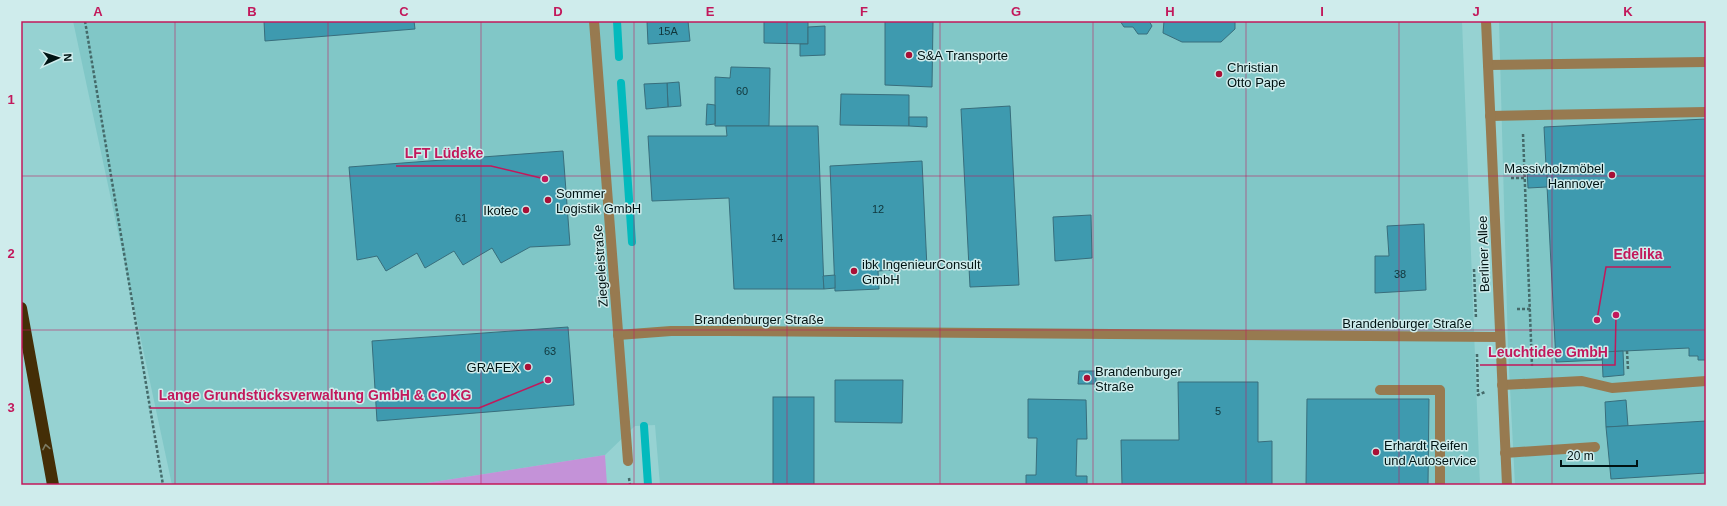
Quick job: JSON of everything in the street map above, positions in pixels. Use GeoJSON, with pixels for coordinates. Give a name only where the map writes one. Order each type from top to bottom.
{"type":"FeatureCollection","features":[{"type":"Feature","properties":{"kind":"highway"},"geometry":{"type":"LineString","coordinates":[[21,308],[53,485]]}},
{"type":"Feature","properties":{"kind":"street","name":"Ziegeleistraße"},"geometry":{"type":"LineString","coordinates":[[594,21],[628,461]]}},
{"type":"Feature","properties":{"kind":"street","name":"Berliner Allee"},"geometry":{"type":"LineString","coordinates":[[1486,21],[1506,485]]}},
{"type":"Feature","properties":{"kind":"street"},"geometry":{"type":"LineString","coordinates":[[1488,65],[1706,62]]}},
{"type":"Feature","properties":{"kind":"street"},"geometry":{"type":"LineString","coordinates":[[1490,116],[1706,112]]}},
{"type":"Feature","properties":{"kind":"street","name":"Brandenburger Straße"},"geometry":{"type":"LineString","coordinates":[[618,335],[671,331],[727,331],[1500,337]]}},
{"type":"Feature","properties":{"kind":"street"},"geometry":{"type":"LineString","coordinates":[[1502,385],[1582,381],[1612,388],[1706,381]]}},
{"type":"Feature","properties":{"kind":"street"},"geometry":{"type":"LineString","coordinates":[[1380,390],[1440,390],[1440,485]]}},
{"type":"Feature","properties":{"kind":"street"},"geometry":{"type":"LineString","coordinates":[[1505,453],[1595,448]]}},
{"type":"Feature","properties":{"kind":"path"},"geometry":{"type":"LineString","coordinates":[[85,21],[163,485]]}},
{"type":"Feature","properties":{"kind":"path"},"geometry":{"type":"LineString","coordinates":[[1522,115],[1533,384]]}},
{"type":"Feature","properties":{"kind":"path"},"geometry":{"type":"LineString","coordinates":[[1627,351],[1628,371],[1635,370]]}},
{"type":"Feature","properties":{"kind":"path"},"geometry":{"type":"LineString","coordinates":[[1478,395],[1482,393]]}},
{"type":"Feature","properties":{"kind":"shaded area"},"geometry":{"type":"Polygon","coordinates":[[[73,21],[1462,21],[1480,485],[660,485],[655,425],[635,426],[605,455],[414,485],[172,485],[73,21]]]}},
{"type":"Feature","properties":{"kind":"shaded area"},"geometry":{"type":"Polygon","coordinates":[[[1499,21],[1706,21],[1706,485],[1515,485],[1508,349],[1499,21]]]}},
{"type":"Feature","properties":{"kind":"shaded area"},"geometry":{"type":"Polygon","coordinates":[[[605,455],[607,485],[414,485],[605,455]]]}},
{"type":"Feature","properties":{"kind":"building"},"geometry":{"type":"Polygon","coordinates":[[[264,21],[414,21],[415,29],[265,41],[264,21]]]}},
{"type":"Feature","properties":{"kind":"building"},"geometry":{"type":"Polygon","coordinates":[[[647,21],[688,21],[690,41],[648,44],[647,21]]]}},
{"type":"Feature","properties":{"kind":"building"},"geometry":{"type":"Polygon","coordinates":[[[764,21],[808,21],[808,44],[764,43],[764,21]]]}},
{"type":"Feature","properties":{"kind":"building"},"geometry":{"type":"Polygon","coordinates":[[[885,21],[933,21],[932,87],[885,85],[885,21]]]}},
{"type":"Feature","properties":{"kind":"building"},"geometry":{"type":"Polygon","coordinates":[[[1120,21],[1149,21],[1152,26],[1147,34],[1138,34],[1133,27],[1124,27],[1120,21]]]}},
{"type":"Feature","properties":{"kind":"building"},"geometry":{"type":"Polygon","coordinates":[[[1164,21],[1235,21],[1235,29],[1221,42],[1182,42],[1163,33],[1164,21]]]}},
{"type":"Feature","properties":{"kind":"building"},"geometry":{"type":"Polygon","coordinates":[[[825,26],[825,55],[800,56],[800,44],[808,44],[808,27],[825,26]]]}},
{"type":"Feature","properties":{"kind":"building"},"geometry":{"type":"Polygon","coordinates":[[[731,67],[770,68],[769,126],[715,126],[715,77],[730,78],[731,67]]]}},
{"type":"Feature","properties":{"kind":"building"},"geometry":{"type":"Polygon","coordinates":[[[679,82],[681,106],[668,107],[667,83],[679,82]]]}},
{"type":"Feature","properties":{"kind":"building"},"geometry":{"type":"Polygon","coordinates":[[[667,83],[668,107],[646,109],[644,84],[667,83]]]}},
{"type":"Feature","properties":{"kind":"building"},"geometry":{"type":"Polygon","coordinates":[[[841,94],[909,95],[909,126],[840,125],[841,94]]]}},
{"type":"Feature","properties":{"kind":"building"},"geometry":{"type":"Polygon","coordinates":[[[707,104],[715,105],[715,124],[706,125],[707,104]]]}},
{"type":"Feature","properties":{"kind":"building"},"geometry":{"type":"Polygon","coordinates":[[[1010,106],[1019,285],[970,287],[961,109],[1010,106]]]}},
{"type":"Feature","properties":{"kind":"building"},"geometry":{"type":"Polygon","coordinates":[[[909,117],[927,117],[927,127],[909,126],[909,117]]]}},
{"type":"Feature","properties":{"kind":"building"},"geometry":{"type":"Polygon","coordinates":[[[1706,119],[1706,360],[1698,360],[1698,356],[1689,356],[1689,348],[1602,352],[1602,360],[1556,362],[1544,127],[1706,119]]]}},
{"type":"Feature","properties":{"kind":"building"},"geometry":{"type":"Polygon","coordinates":[[[726,126],[818,126],[824,289],[734,289],[729,198],[652,201],[648,136],[727,136],[726,126]]]}},
{"type":"Feature","properties":{"kind":"building"},"geometry":{"type":"Polygon","coordinates":[[[563,151],[570,245],[530,247],[501,263],[492,248],[463,265],[454,251],[425,268],[417,253],[386,271],[377,256],[357,260],[349,167],[563,151]]]}},
{"type":"Feature","properties":{"kind":"building"},"geometry":{"type":"Polygon","coordinates":[[[922,161],[927,268],[878,271],[879,289],[835,291],[830,166],[922,161]]]}},
{"type":"Feature","properties":{"kind":"building"},"geometry":{"type":"Polygon","coordinates":[[[1547,167],[1547,187],[1528,188],[1527,168],[1547,167]]]}},
{"type":"Feature","properties":{"kind":"building"},"geometry":{"type":"Polygon","coordinates":[[[1091,215],[1092,258],[1055,261],[1053,217],[1091,215]]]}},
{"type":"Feature","properties":{"kind":"building"},"geometry":{"type":"Polygon","coordinates":[[[1424,224],[1426,290],[1375,293],[1375,256],[1389,256],[1387,226],[1424,224]]]}},
{"type":"Feature","properties":{"kind":"building"},"geometry":{"type":"Polygon","coordinates":[[[835,275],[835,288],[824,289],[823,276],[835,275]]]}},
{"type":"Feature","properties":{"kind":"building"},"geometry":{"type":"Polygon","coordinates":[[[568,327],[574,405],[377,421],[372,341],[568,327]]]}},
{"type":"Feature","properties":{"kind":"building"},"geometry":{"type":"Polygon","coordinates":[[[1623,351],[1624,375],[1603,377],[1602,352],[1623,351]]]}},
{"type":"Feature","properties":{"kind":"building","name":"Brandenburger Straße"},"geometry":{"type":"Polygon","coordinates":[[[1079,371],[1096,371],[1096,384],[1078,384],[1079,371]]]}},
{"type":"Feature","properties":{"kind":"building"},"geometry":{"type":"Polygon","coordinates":[[[835,380],[903,380],[902,423],[835,422],[835,380]]]}},
{"type":"Feature","properties":{"kind":"building"},"geometry":{"type":"Polygon","coordinates":[[[1178,382],[1258,382],[1258,442],[1272,441],[1272,485],[1122,485],[1121,440],[1179,440],[1178,382]]]}},
{"type":"Feature","properties":{"kind":"building"},"geometry":{"type":"Polygon","coordinates":[[[773,397],[814,397],[814,485],[773,485],[773,397]]]}},
{"type":"Feature","properties":{"kind":"building"},"geometry":{"type":"Polygon","coordinates":[[[1028,399],[1086,400],[1087,439],[1077,439],[1076,476],[1087,476],[1087,485],[1026,485],[1026,475],[1036,475],[1037,438],[1028,438],[1028,399]]]}},
{"type":"Feature","properties":{"kind":"building"},"geometry":{"type":"Polygon","coordinates":[[[1307,399],[1429,399],[1428,485],[1306,485],[1307,399]]]}},
{"type":"Feature","properties":{"kind":"building"},"geometry":{"type":"Polygon","coordinates":[[[1626,400],[1628,426],[1606,427],[1605,402],[1626,400]]]}},
{"type":"Feature","properties":{"kind":"building"},"geometry":{"type":"Polygon","coordinates":[[[1706,421],[1706,473],[1611,479],[1606,427],[1706,421]]]}},
{"type":"Feature","properties":{"kind":"waterway"},"geometry":{"type":"LineString","coordinates":[[617,21],[619,57]]}},
{"type":"Feature","properties":{"kind":"waterway"},"geometry":{"type":"LineString","coordinates":[[621,83],[632,242]]}},
{"type":"Feature","properties":{"kind":"waterway"},"geometry":{"type":"LineString","coordinates":[[644,426],[648,485]]}},
{"type":"Feature","properties":{"kind":"place","name":"S&A Transporte"},"geometry":{"type":"Point","coordinates":[909,55]}},
{"type":"Feature","properties":{"kind":"place","name":"Christian Otto Pape"},"geometry":{"type":"Point","coordinates":[1219,74]}},
{"type":"Feature","properties":{"kind":"place","name":"Massivholzmöbel Hannover"},"geometry":{"type":"Point","coordinates":[1612,175]}},
{"type":"Feature","properties":{"kind":"place","name":"LFT Lüdeke"},"geometry":{"type":"Point","coordinates":[545,179]}},
{"type":"Feature","properties":{"kind":"place","name":"Sommer Logistik GmbH"},"geometry":{"type":"Point","coordinates":[548,200]}},
{"type":"Feature","properties":{"kind":"place","name":"Ikotec"},"geometry":{"type":"Point","coordinates":[526,210]}},
{"type":"Feature","properties":{"kind":"place","name":"ibk IngenieurConsult GmbH"},"geometry":{"type":"Point","coordinates":[854,271]}},
{"type":"Feature","properties":{"kind":"place","name":"Leuchtidee GmbH"},"geometry":{"type":"Point","coordinates":[1616,315]}},
{"type":"Feature","properties":{"kind":"place","name":"Edelika"},"geometry":{"type":"Point","coordinates":[1597,320]}},
{"type":"Feature","properties":{"kind":"place","name":"GRAFEX"},"geometry":{"type":"Point","coordinates":[528,367]}},
{"type":"Feature","properties":{"kind":"place","name":"Brandenburger Straße"},"geometry":{"type":"Point","coordinates":[1087,378]}},
{"type":"Feature","properties":{"kind":"place","name":"Lange Grundstücksverwaltung GmbH & Co KG"},"geometry":{"type":"Point","coordinates":[548,380]}},
{"type":"Feature","properties":{"kind":"place","name":"Erhardt Reifen und Autoservice"},"geometry":{"type":"Point","coordinates":[1376,452]}}]}
